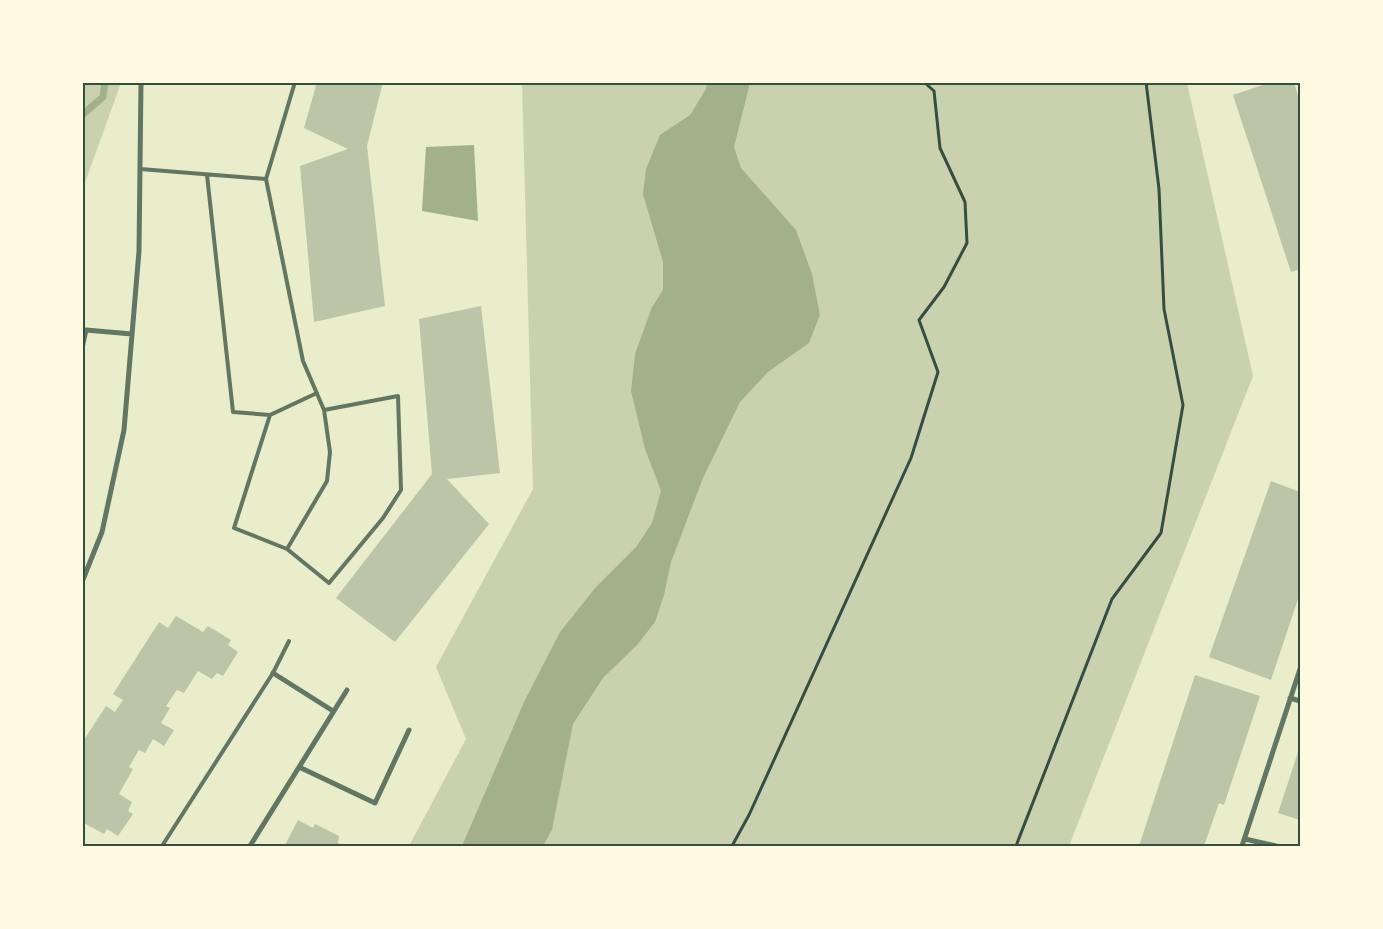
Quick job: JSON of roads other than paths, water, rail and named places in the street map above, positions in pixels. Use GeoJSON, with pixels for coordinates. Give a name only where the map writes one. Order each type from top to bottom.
{"type":"FeatureCollection","features":[{"type":"Feature","properties":{"kind":"street"},"geometry":{"type":"LineString","coordinates":[[82,582],[102,532],[124,430],[139,251],[141,82]]}},
{"type":"Feature","properties":{"kind":"street"},"geometry":{"type":"LineString","coordinates":[[82,348],[86,330],[132,334]]}},
{"type":"Feature","properties":{"kind":"street"},"geometry":{"type":"LineString","coordinates":[[1242,846],[1300,669]]}},
{"type":"Feature","properties":{"kind":"street"},"geometry":{"type":"LineString","coordinates":[[273,673],[333,712]]}},
{"type":"Feature","properties":{"kind":"street"},"geometry":{"type":"LineString","coordinates":[[250,846],[347,690]]}},
{"type":"Feature","properties":{"kind":"street"},"geometry":{"type":"LineString","coordinates":[[1290,698],[1300,701]]}},
{"type":"Feature","properties":{"kind":"street"},"geometry":{"type":"LineString","coordinates":[[300,767],[376,803],[409,730]]}},
{"type":"Feature","properties":{"kind":"street"},"geometry":{"type":"LineString","coordinates":[[1245,839],[1276,846]]}},
{"type":"Feature","properties":{"kind":"lane"},"geometry":{"type":"LineString","coordinates":[[286,549],[327,481],[330,452],[324,410],[303,361],[266,179],[295,82]]}},
{"type":"Feature","properties":{"kind":"lane"},"geometry":{"type":"LineString","coordinates":[[140,169],[266,179]]}},
{"type":"Feature","properties":{"kind":"lane"},"geometry":{"type":"LineString","coordinates":[[207,175],[233,412],[270,415],[317,393]]}},
{"type":"Feature","properties":{"kind":"lane"},"geometry":{"type":"LineString","coordinates":[[270,415],[234,528],[286,549],[329,583],[383,518],[401,490],[398,396],[324,410]]}},
{"type":"Feature","properties":{"kind":"lane"},"geometry":{"type":"LineString","coordinates":[[162,846],[273,673],[289,641]]}},
{"type":"Feature","properties":{"kind":"waterway"},"geometry":{"type":"LineString","coordinates":[[82,115],[103,97],[105,82]]}}]}
